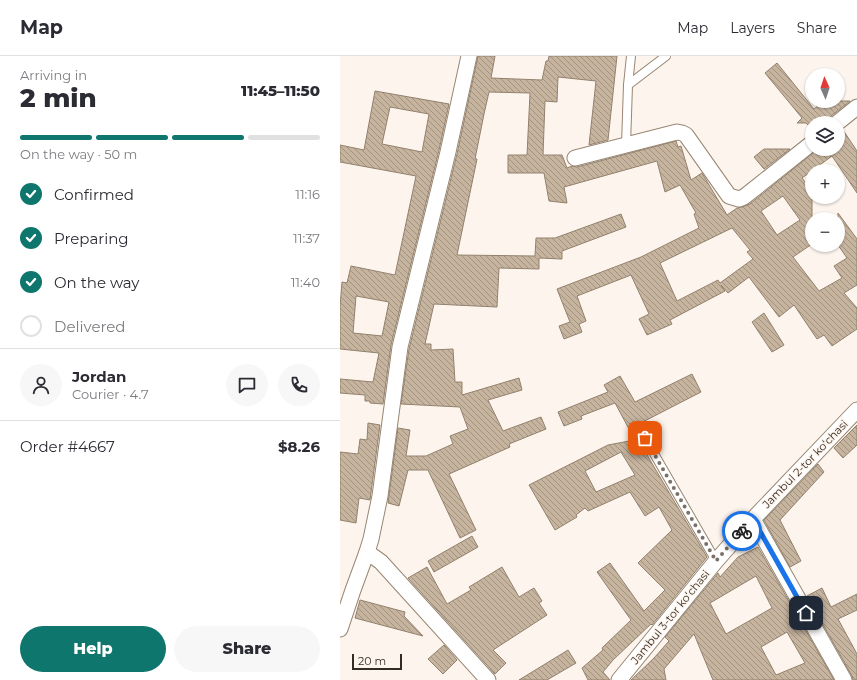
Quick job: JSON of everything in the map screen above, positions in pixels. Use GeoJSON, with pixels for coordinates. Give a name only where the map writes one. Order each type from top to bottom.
{"type":"FeatureCollection","features":[{"type":"Feature","properties":{"kind":"street"},"geometry":{"type":"LineString","coordinates":[[340,629],[346,588],[368,552],[372,539],[380,496],[400,347],[448,152],[469,56]]}},
{"type":"Feature","properties":{"kind":"street"},"geometry":{"type":"LineString","coordinates":[[845,117],[857,107]]}},
{"type":"Feature","properties":{"kind":"street"},"geometry":{"type":"LineString","coordinates":[[576,158],[677,132],[682,133],[686,135],[729,196],[739,199],[744,197],[805,149]]}},
{"type":"Feature","properties":{"kind":"street","name":"Jambul 2-tor koʻchasi"},"geometry":{"type":"LineString","coordinates":[[753,519],[857,410]]}},
{"type":"Feature","properties":{"kind":"street"},"geometry":{"type":"LineString","coordinates":[[753,519],[844,680]]}},
{"type":"Feature","properties":{"kind":"street","name":"Jambul 3-tor koʻchasi"},"geometry":{"type":"LineString","coordinates":[[619,680],[716,561],[753,519]]}},
{"type":"Feature","properties":{"kind":"street"},"geometry":{"type":"LineString","coordinates":[[368,552],[381,562],[488,680]]}},
{"type":"Feature","properties":{"kind":"lane"},"geometry":{"type":"LineString","coordinates":[[626,145],[628,85],[631,56]]}},
{"type":"Feature","properties":{"kind":"lane"},"geometry":{"type":"LineString","coordinates":[[628,85],[666,56]]}},
{"type":"Feature","properties":{"kind":"lane"},"geometry":{"type":"LineString","coordinates":[[645,438],[716,561]]}},
{"type":"Feature","properties":{"kind":"building"},"geometry":{"type":"Polygon","coordinates":[[[478,56],[495,56],[491,78],[542,80],[546,61],[548,61],[549,56],[617,56],[608,140],[589,145],[596,81],[558,77],[557,102],[545,101],[543,155],[562,155],[567,168],[572,166],[577,167],[676,141],[678,147],[681,146],[691,180],[702,173],[727,215],[737,208],[750,204],[809,156],[832,156],[821,164],[805,164],[805,176],[802,178],[805,182],[805,204],[812,204],[812,212],[805,212],[805,249],[793,257],[819,291],[842,278],[834,266],[847,258],[843,252],[845,252],[845,223],[857,239],[857,285],[844,293],[857,308],[857,329],[832,346],[824,335],[817,339],[794,305],[779,317],[749,277],[728,293],[721,285],[725,291],[670,320],[672,324],[647,335],[639,319],[649,314],[631,275],[577,296],[586,321],[579,324],[582,332],[564,339],[559,326],[570,322],[557,289],[641,257],[699,228],[694,214],[696,213],[680,185],[665,192],[657,161],[564,187],[567,203],[549,201],[544,173],[508,173],[508,155],[527,155],[530,93],[489,92],[457,255],[535,256],[536,238],[555,238],[621,214],[626,227],[562,251],[562,259],[539,258],[539,269],[499,268],[497,307],[434,304],[425,344],[431,344],[431,350],[453,349],[455,382],[462,382],[462,395],[519,378],[522,390],[488,400],[503,431],[541,417],[546,429],[509,444],[510,447],[449,474],[476,530],[460,538],[428,470],[408,470],[399,506],[388,503],[398,428],[410,430],[406,456],[426,456],[453,444],[450,436],[468,429],[460,407],[401,404],[409,349],[457,154],[478,56]],[[783,196],[761,211],[777,235],[800,220],[783,196]],[[732,228],[660,263],[677,301],[718,280],[720,283],[753,259],[747,252],[750,250],[732,228]]]}},
{"type":"Feature","properties":{"kind":"building"},"geometry":{"type":"Polygon","coordinates":[[[777,63],[805,98],[805,108],[841,108],[831,116],[805,116],[805,123],[797,123],[802,118],[765,73],[777,63]]]}},
{"type":"Feature","properties":{"kind":"building"},"geometry":{"type":"Polygon","coordinates":[[[375,91],[449,104],[391,345],[383,404],[365,401],[365,395],[340,393],[340,379],[373,382],[379,353],[340,349],[340,307],[342,282],[347,283],[351,266],[395,275],[416,176],[340,162],[340,145],[364,150],[375,91]],[[390,107],[382,144],[422,152],[429,114],[390,107]],[[356,296],[353,333],[382,336],[389,302],[356,296]]]}},
{"type":"Feature","properties":{"kind":"building"},"geometry":{"type":"Polygon","coordinates":[[[845,133],[857,151],[857,193],[845,175],[845,164],[837,164],[832,156],[845,156],[845,133]]]}},
{"type":"Feature","properties":{"kind":"building"},"geometry":{"type":"Polygon","coordinates":[[[764,149],[790,149],[764,169],[754,157],[764,149]]]}},
{"type":"Feature","properties":{"kind":"building"},"geometry":{"type":"Polygon","coordinates":[[[764,313],[784,345],[772,352],[752,322],[764,313]]]}},
{"type":"Feature","properties":{"kind":"building"},"geometry":{"type":"Polygon","coordinates":[[[692,374],[701,392],[629,429],[615,403],[581,416],[582,419],[564,426],[558,412],[608,392],[604,385],[620,376],[635,402],[692,374]]]}},
{"type":"Feature","properties":{"kind":"building"},"geometry":{"type":"Polygon","coordinates":[[[368,423],[380,425],[370,500],[359,498],[356,523],[340,520],[340,452],[358,454],[360,439],[367,440],[368,423]]]}},
{"type":"Feature","properties":{"kind":"building"},"geometry":{"type":"Polygon","coordinates":[[[857,425],[857,445],[843,458],[834,448],[857,425]]]}},
{"type":"Feature","properties":{"kind":"building"},"geometry":{"type":"Polygon","coordinates":[[[640,439],[640,443],[707,557],[652,625],[651,624],[613,660],[603,672],[610,680],[588,680],[582,668],[603,650],[602,648],[631,620],[597,572],[610,563],[644,611],[665,590],[638,563],[672,530],[659,507],[645,516],[630,492],[588,511],[585,508],[576,515],[577,517],[555,530],[529,485],[608,445],[640,439]],[[621,452],[585,471],[596,492],[635,475],[621,452]]]}},
{"type":"Feature","properties":{"kind":"building"},"geometry":{"type":"Polygon","coordinates":[[[818,464],[824,472],[780,520],[801,561],[790,567],[764,520],[818,464]]]}},
{"type":"Feature","properties":{"kind":"building"},"geometry":{"type":"Polygon","coordinates":[[[472,536],[478,547],[434,572],[428,561],[472,536]]]}},
{"type":"Feature","properties":{"kind":"building"},"geometry":{"type":"Polygon","coordinates":[[[758,547],[834,680],[713,680],[694,634],[664,669],[666,680],[631,680],[669,641],[665,637],[718,573],[720,577],[738,557],[758,547]],[[756,576],[710,603],[726,634],[772,608],[756,576]],[[787,632],[761,647],[776,675],[805,663],[787,632]]]}},
{"type":"Feature","properties":{"kind":"building"},"geometry":{"type":"Polygon","coordinates":[[[427,567],[447,604],[471,590],[469,587],[502,567],[519,597],[534,588],[542,601],[539,603],[547,615],[493,650],[506,663],[495,674],[408,578],[427,567]]]}},
{"type":"Feature","properties":{"kind":"building"},"geometry":{"type":"Polygon","coordinates":[[[822,588],[831,607],[857,594],[857,610],[838,619],[857,654],[857,680],[853,680],[807,596],[822,588]]]}},
{"type":"Feature","properties":{"kind":"building"},"geometry":{"type":"Polygon","coordinates":[[[360,600],[405,612],[404,616],[423,636],[355,618],[360,600]]]}},
{"type":"Feature","properties":{"kind":"building"},"geometry":{"type":"Polygon","coordinates":[[[444,645],[457,660],[443,674],[428,659],[444,645]]]}},
{"type":"Feature","properties":{"kind":"building"},"geometry":{"type":"Polygon","coordinates":[[[568,650],[576,663],[547,680],[519,680],[568,650]]]}},
{"type":"Feature","properties":{"kind":"way so far"},"geometry":{"type":"LineString","coordinates":[[645,438],[716,561],[742,531]]}},
{"type":"Feature","properties":{"kind":"route"},"geometry":{"type":"LineString","coordinates":[[742,531],[753,519],[806,613]]}}]}
